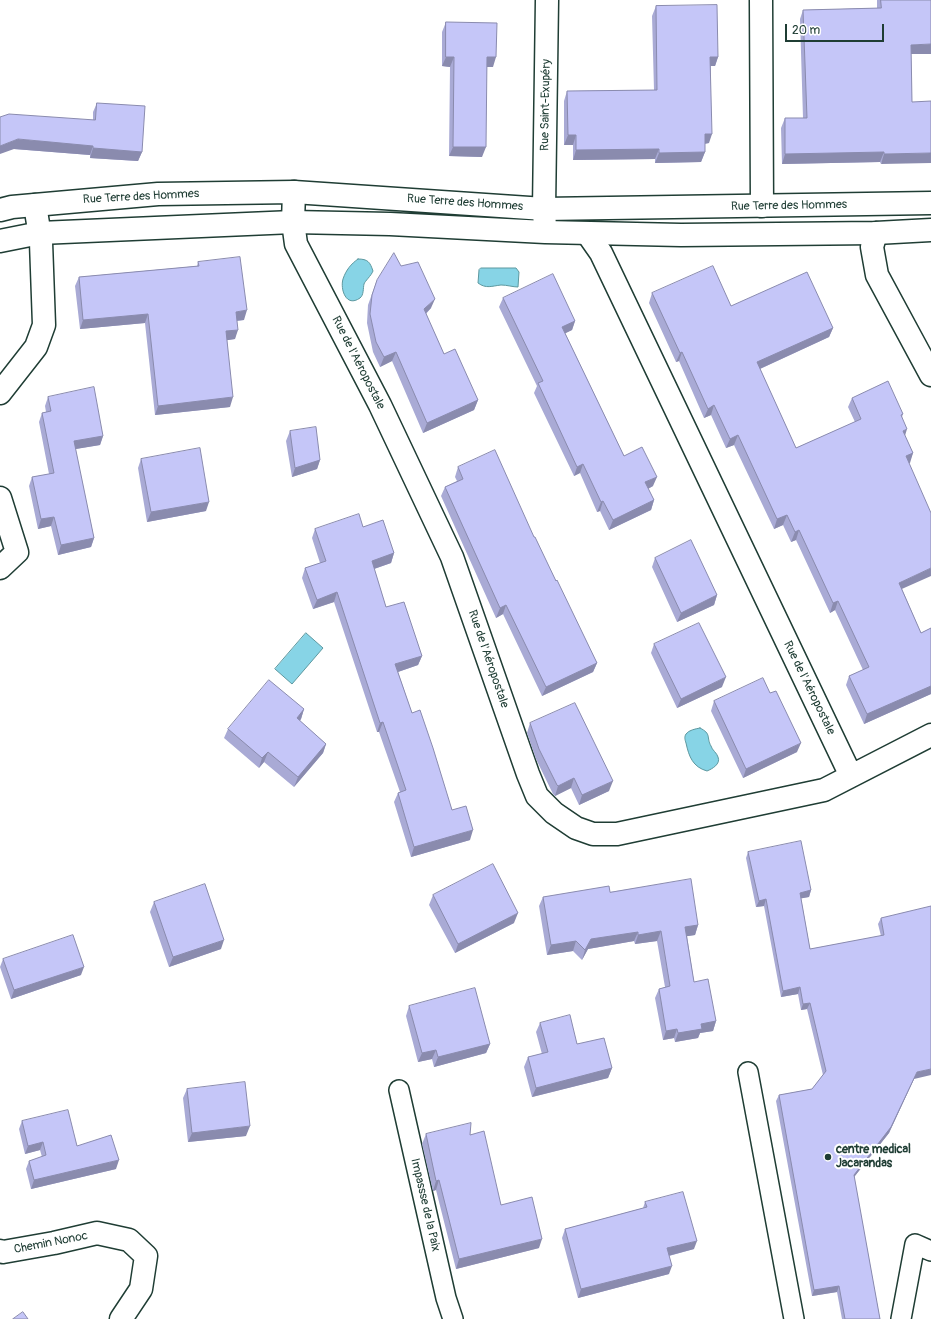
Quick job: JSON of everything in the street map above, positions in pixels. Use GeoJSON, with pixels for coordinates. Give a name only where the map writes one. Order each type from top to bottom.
{"type":"FeatureCollection","features":[{"type":"Feature","properties":{"kind":"street","name":"Rue Saint-Exupéry"},"geometry":{"type":"LineString","coordinates":[[545,232],[547,0]]}},
{"type":"Feature","properties":{"kind":"street"},"geometry":{"type":"LineString","coordinates":[[761,0],[762,206]]}},
{"type":"Feature","properties":{"kind":"street","name":"Rue Terre des Hommes"},"geometry":{"type":"LineString","coordinates":[[0,210],[12,207],[158,194],[294,192],[544,209],[931,203]]}},
{"type":"Feature","properties":{"kind":"street","name":"Rue de l'Aéropostale"},"geometry":{"type":"LineString","coordinates":[[294,192],[293,222],[296,244],[380,405],[452,557],[528,774],[537,796],[554,813],[576,828],[593,834],[617,834],[824,790],[931,735]]}},
{"type":"Feature","properties":{"kind":"street"},"geometry":{"type":"LineString","coordinates":[[0,393],[36,346],[44,325],[40,233],[35,205]]}},
{"type":"Feature","properties":{"kind":"street","name":"Rue Terre des Hommes"},"geometry":{"type":"LineString","coordinates":[[0,241],[40,233],[293,222],[390,224],[545,232],[681,235],[876,233],[931,230]]}},
{"type":"Feature","properties":{"kind":"street","name":"Rue de l'Aéropostale"},"geometry":{"type":"LineString","coordinates":[[587,233],[601,253],[851,776]]}},
{"type":"Feature","properties":{"kind":"street"},"geometry":{"type":"LineString","coordinates":[[876,233],[872,247],[877,275],[931,375]]}},
{"type":"Feature","properties":{"kind":"street"},"geometry":{"type":"LineString","coordinates":[[0,498],[17,552],[0,568]]}},
{"type":"Feature","properties":{"kind":"street","name":"Chemin Nonoc"},"geometry":{"type":"LineString","coordinates":[[0,1251],[3,1252],[32,1247],[97,1233],[129,1240],[146,1256],[141,1290],[121,1319]]}},
{"type":"Feature","properties":{"kind":"lane"},"geometry":{"type":"LineString","coordinates":[[748,1072],[794,1319]]}},
{"type":"Feature","properties":{"kind":"lane","name":"Impassse de la Paix"},"geometry":{"type":"LineString","coordinates":[[399,1090],[446,1298],[453,1319]]}},
{"type":"Feature","properties":{"kind":"lane"},"geometry":{"type":"LineString","coordinates":[[901,1319],[915,1244],[931,1251]]}},
{"type":"Feature","properties":{"kind":"water"},"geometry":{"type":"Polygon","coordinates":[[[358,259],[368,262],[373,271],[364,284],[361,297],[351,301],[343,292],[342,283],[347,270],[358,259]]]}},
{"type":"Feature","properties":{"kind":"water"},"geometry":{"type":"Polygon","coordinates":[[[481,268],[516,268],[519,272],[518,287],[501,285],[486,287],[481,285],[478,283],[479,270],[481,268]]]}},
{"type":"Feature","properties":{"kind":"water"},"geometry":{"type":"Polygon","coordinates":[[[306,633],[323,648],[292,684],[275,669],[306,633]]]}},
{"type":"Feature","properties":{"kind":"water"},"geometry":{"type":"Polygon","coordinates":[[[700,728],[706,732],[719,760],[716,766],[707,771],[698,767],[692,761],[685,740],[687,733],[700,728]]]}},
{"type":"Feature","properties":{"kind":"building"},"geometry":{"type":"Polygon","coordinates":[[[881,0],[931,0],[931,44],[911,45],[912,102],[931,101],[931,153],[884,154],[884,152],[785,154],[785,118],[807,118],[803,10],[881,8],[881,0]]]}},
{"type":"Feature","properties":{"kind":"building"},"geometry":{"type":"Polygon","coordinates":[[[717,5],[718,57],[710,57],[712,134],[705,134],[705,152],[659,153],[659,149],[576,150],[576,135],[568,135],[567,91],[657,90],[656,6],[717,5]]]}},
{"type":"Feature","properties":{"kind":"building"},"geometry":{"type":"Polygon","coordinates":[[[446,22],[497,23],[496,57],[487,57],[486,147],[453,147],[454,57],[446,57],[446,22]]]}},
{"type":"Feature","properties":{"kind":"building"},"geometry":{"type":"Polygon","coordinates":[[[97,103],[145,106],[142,152],[18,139],[0,146],[0,117],[9,114],[95,120],[97,103]]]}},
{"type":"Feature","properties":{"kind":"building"},"geometry":{"type":"Polygon","coordinates":[[[394,253],[401,266],[418,262],[435,299],[424,309],[444,354],[455,349],[478,400],[427,423],[396,352],[384,357],[376,342],[370,314],[372,295],[377,280],[394,253]]]}},
{"type":"Feature","properties":{"kind":"building"},"geometry":{"type":"Polygon","coordinates":[[[240,257],[247,310],[236,312],[238,330],[226,331],[233,397],[158,406],[148,314],[83,320],[79,277],[199,266],[198,262],[240,257]]]}},
{"type":"Feature","properties":{"kind":"building"},"geometry":{"type":"Polygon","coordinates":[[[713,266],[731,306],[807,272],[833,328],[757,362],[796,448],[861,419],[852,398],[888,381],[903,414],[901,415],[907,429],[903,431],[913,453],[906,456],[931,513],[931,568],[899,583],[921,633],[931,628],[931,686],[867,714],[849,676],[869,667],[838,601],[833,603],[799,530],[795,532],[787,515],[777,519],[738,435],[730,439],[714,405],[708,409],[682,352],[680,353],[652,293],[713,266]]]}},
{"type":"Feature","properties":{"kind":"building"},"geometry":{"type":"Polygon","coordinates":[[[553,274],[575,321],[562,327],[624,456],[642,447],[657,477],[645,482],[654,500],[613,520],[603,501],[601,502],[583,464],[577,467],[538,383],[543,381],[503,298],[553,274]]]}},
{"type":"Feature","properties":{"kind":"building"},"geometry":{"type":"Polygon","coordinates":[[[94,387],[103,436],[74,441],[94,538],[61,545],[54,517],[41,519],[32,477],[54,473],[42,413],[51,411],[48,397],[94,387]]]}},
{"type":"Feature","properties":{"kind":"building"},"geometry":{"type":"Polygon","coordinates":[[[316,427],[320,460],[295,468],[290,431],[316,427]]]}},
{"type":"Feature","properties":{"kind":"building"},"geometry":{"type":"Polygon","coordinates":[[[200,448],[209,502],[151,512],[141,459],[200,448]]]}},
{"type":"Feature","properties":{"kind":"building"},"geometry":{"type":"Polygon","coordinates":[[[495,450],[534,537],[556,581],[557,580],[597,663],[546,687],[506,605],[500,608],[445,487],[463,479],[458,467],[495,450]]]}},
{"type":"Feature","properties":{"kind":"building"},"geometry":{"type":"Polygon","coordinates":[[[359,514],[363,527],[383,520],[394,553],[372,561],[386,607],[404,602],[422,656],[395,664],[412,713],[420,710],[452,810],[466,806],[473,830],[414,847],[398,793],[406,790],[383,722],[380,723],[337,592],[317,600],[305,568],[326,561],[315,529],[359,514]]]}},
{"type":"Feature","properties":{"kind":"building"},"geometry":{"type":"Polygon","coordinates":[[[691,540],[717,595],[681,613],[655,558],[691,540]]]}},
{"type":"Feature","properties":{"kind":"building"},"geometry":{"type":"Polygon","coordinates":[[[699,623],[726,677],[681,699],[654,644],[699,623]]]}},
{"type":"Feature","properties":{"kind":"building"},"geometry":{"type":"Polygon","coordinates":[[[763,678],[770,693],[776,691],[801,743],[746,769],[714,701],[763,678]]]}},
{"type":"Feature","properties":{"kind":"building"},"geometry":{"type":"Polygon","coordinates":[[[269,680],[304,709],[297,718],[326,744],[298,777],[268,752],[262,758],[228,729],[269,680]]]}},
{"type":"Feature","properties":{"kind":"building"},"geometry":{"type":"Polygon","coordinates":[[[575,703],[613,781],[582,795],[574,778],[558,786],[557,785],[539,749],[530,723],[575,703]]]}},
{"type":"Feature","properties":{"kind":"building"},"geometry":{"type":"Polygon","coordinates":[[[801,841],[811,890],[800,893],[810,949],[884,935],[881,918],[931,906],[931,1069],[917,1072],[891,1127],[854,1175],[880,1319],[845,1319],[839,1286],[814,1290],[779,1095],[812,1089],[826,1071],[810,1003],[803,1004],[800,987],[783,991],[766,899],[759,901],[748,852],[801,841]]]}},
{"type":"Feature","properties":{"kind":"building"},"geometry":{"type":"Polygon","coordinates":[[[493,864],[518,913],[458,944],[433,895],[493,864]]]}},
{"type":"Feature","properties":{"kind":"building"},"geometry":{"type":"Polygon","coordinates":[[[691,879],[698,925],[685,927],[694,982],[708,979],[716,1021],[701,1024],[702,1029],[678,1033],[677,1029],[666,1031],[659,989],[670,986],[661,931],[638,935],[638,932],[591,939],[585,950],[576,941],[551,945],[543,897],[609,886],[610,892],[691,879]]]}},
{"type":"Feature","properties":{"kind":"building"},"geometry":{"type":"Polygon","coordinates":[[[205,884],[224,940],[173,957],[154,902],[205,884]]]}},
{"type":"Feature","properties":{"kind":"building"},"geometry":{"type":"Polygon","coordinates":[[[73,935],[84,967],[14,990],[3,959],[73,935]]]}},
{"type":"Feature","properties":{"kind":"building"},"geometry":{"type":"Polygon","coordinates":[[[475,988],[490,1044],[438,1057],[436,1050],[422,1053],[409,1006],[475,988]]]}},
{"type":"Feature","properties":{"kind":"building"},"geometry":{"type":"Polygon","coordinates":[[[570,1015],[577,1044],[604,1038],[612,1068],[536,1088],[528,1057],[548,1052],[540,1023],[570,1015]]]}},
{"type":"Feature","properties":{"kind":"building"},"geometry":{"type":"Polygon","coordinates":[[[245,1082],[250,1126],[192,1133],[187,1089],[245,1082]]]}},
{"type":"Feature","properties":{"kind":"building"},"geometry":{"type":"Polygon","coordinates":[[[68,1110],[77,1146],[111,1135],[119,1160],[34,1180],[29,1161],[46,1155],[43,1142],[28,1146],[22,1121],[68,1110]]]}},
{"type":"Feature","properties":{"kind":"building"},"geometry":{"type":"Polygon","coordinates":[[[471,1123],[470,1135],[484,1131],[501,1205],[532,1197],[542,1239],[459,1259],[439,1180],[436,1181],[426,1134],[471,1123]]]}},
{"type":"Feature","properties":{"kind":"building"},"geometry":{"type":"Polygon","coordinates":[[[683,1192],[697,1241],[667,1248],[672,1266],[581,1289],[565,1229],[647,1207],[645,1202],[683,1192]]]}},
{"type":"Feature","properties":{"kind":"building"},"geometry":{"type":"Polygon","coordinates":[[[23,1312],[28,1319],[13,1319],[23,1312]]]}},
{"type":"Feature","properties":{"kind":"place","name":"centre medical Jacarandas"},"geometry":{"type":"Point","coordinates":[828,1157]}}]}
